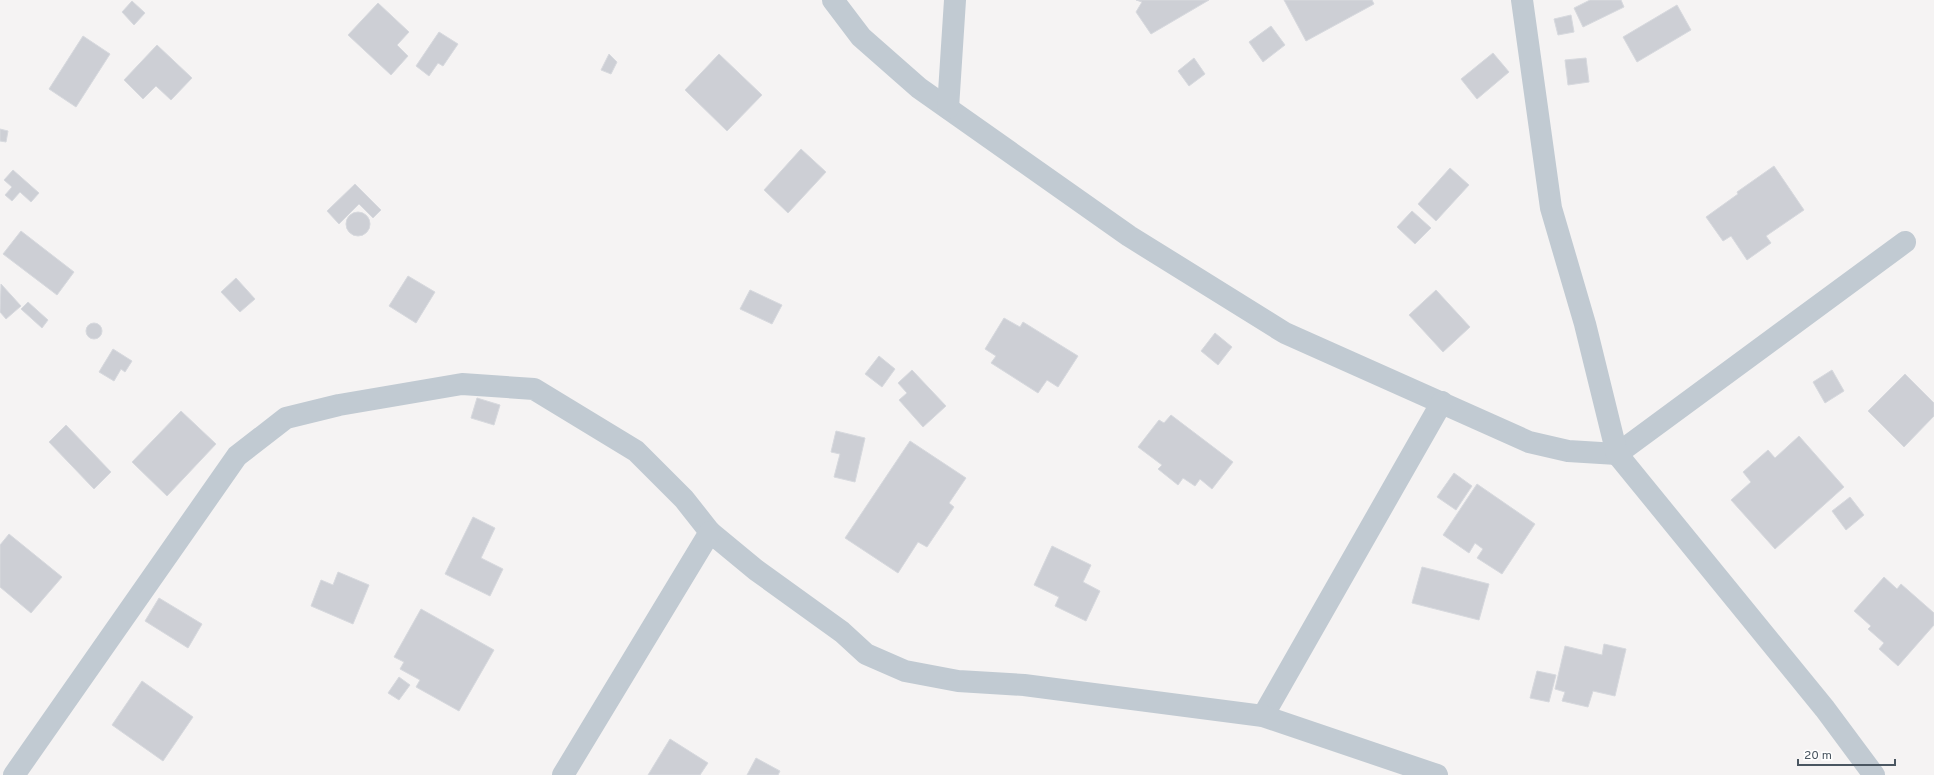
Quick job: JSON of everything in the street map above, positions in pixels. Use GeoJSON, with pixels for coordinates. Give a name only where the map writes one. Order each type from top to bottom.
{"type":"FeatureCollection","features":[{"type":"Feature","properties":{"kind":"street"},"geometry":{"type":"LineString","coordinates":[[833,0],[861,37],[918,88],[1129,236],[1285,333],[1529,442],[1568,451],[1617,454],[1905,242]]}},
{"type":"Feature","properties":{"kind":"street"},"geometry":{"type":"LineString","coordinates":[[948,108],[954,0]]}},
{"type":"Feature","properties":{"kind":"street"},"geometry":{"type":"LineString","coordinates":[[1522,0],[1551,208],[1585,324],[1617,454],[1825,708],[1874,775]]}},
{"type":"Feature","properties":{"kind":"street"},"geometry":{"type":"LineString","coordinates":[[14,775],[237,456],[286,418],[339,405],[462,384],[534,389],[636,451],[684,499],[710,532],[756,570],[842,632],[866,654],[905,671],[958,681],[1024,685],[1263,716],[1437,775]]}},
{"type":"Feature","properties":{"kind":"street"},"geometry":{"type":"LineString","coordinates":[[1263,716],[1442,402]]}},
{"type":"Feature","properties":{"kind":"street"},"geometry":{"type":"LineString","coordinates":[[563,775],[710,532]]}},
{"type":"Feature","properties":{"kind":"building"},"geometry":{"type":"Polygon","coordinates":[[[1136,0],[1209,0],[1151,34],[1136,12],[1142,2],[1136,0]]]}},
{"type":"Feature","properties":{"kind":"building"},"geometry":{"type":"Polygon","coordinates":[[[1284,0],[1372,0],[1374,4],[1306,41],[1284,0]]]}},
{"type":"Feature","properties":{"kind":"building"},"geometry":{"type":"Polygon","coordinates":[[[1590,0],[1621,0],[1624,7],[1583,27],[1574,8],[1590,0]]]}},
{"type":"Feature","properties":{"kind":"building"},"geometry":{"type":"Polygon","coordinates":[[[132,1],[145,13],[134,25],[122,12],[132,1]]]}},
{"type":"Feature","properties":{"kind":"building"},"geometry":{"type":"Polygon","coordinates":[[[378,3],[409,32],[397,45],[408,56],[391,75],[348,35],[378,3]]]}},
{"type":"Feature","properties":{"kind":"building"},"geometry":{"type":"Polygon","coordinates":[[[1677,5],[1691,30],[1637,62],[1623,37],[1677,5]]]}},
{"type":"Feature","properties":{"kind":"building"},"geometry":{"type":"Polygon","coordinates":[[[1571,15],[1574,32],[1558,35],[1554,19],[1571,15]]]}},
{"type":"Feature","properties":{"kind":"building"},"geometry":{"type":"Polygon","coordinates":[[[1271,26],[1285,45],[1263,62],[1249,42],[1271,26]]]}},
{"type":"Feature","properties":{"kind":"building"},"geometry":{"type":"Polygon","coordinates":[[[439,32],[458,44],[443,66],[438,63],[429,76],[416,66],[439,32]]]}},
{"type":"Feature","properties":{"kind":"building"},"geometry":{"type":"Polygon","coordinates":[[[83,36],[110,54],[76,107],[49,89],[83,36]]]}},
{"type":"Feature","properties":{"kind":"building"},"geometry":{"type":"Polygon","coordinates":[[[157,45],[192,78],[171,100],[156,86],[143,99],[124,80],[157,45]]]}},
{"type":"Feature","properties":{"kind":"building"},"geometry":{"type":"Polygon","coordinates":[[[1493,53],[1509,72],[1477,99],[1461,79],[1493,53]]]}},
{"type":"Feature","properties":{"kind":"building"},"geometry":{"type":"Polygon","coordinates":[[[609,54],[617,62],[611,74],[601,70],[609,54]]]}},
{"type":"Feature","properties":{"kind":"building"},"geometry":{"type":"Polygon","coordinates":[[[719,54],[762,95],[727,131],[685,90],[719,54]]]}},
{"type":"Feature","properties":{"kind":"building"},"geometry":{"type":"Polygon","coordinates":[[[1194,58],[1205,74],[1189,86],[1178,71],[1194,58]]]}},
{"type":"Feature","properties":{"kind":"building"},"geometry":{"type":"Polygon","coordinates":[[[1586,58],[1589,82],[1568,85],[1565,60],[1586,58]]]}},
{"type":"Feature","properties":{"kind":"building"},"geometry":{"type":"Polygon","coordinates":[[[0,129],[8,131],[6,142],[0,141],[0,129]]]}},
{"type":"Feature","properties":{"kind":"building"},"geometry":{"type":"Polygon","coordinates":[[[801,149],[826,172],[788,213],[764,190],[801,149]]]}},
{"type":"Feature","properties":{"kind":"building"},"geometry":{"type":"Polygon","coordinates":[[[1774,166],[1804,210],[1766,236],[1771,243],[1747,260],[1731,236],[1723,241],[1706,217],[1738,194],[1737,192],[1774,166]]]}},
{"type":"Feature","properties":{"kind":"building"},"geometry":{"type":"Polygon","coordinates":[[[1450,168],[1469,185],[1436,221],[1418,204],[1450,168]]]}},
{"type":"Feature","properties":{"kind":"building"},"geometry":{"type":"Polygon","coordinates":[[[13,170],[39,193],[31,202],[20,192],[12,201],[5,195],[12,187],[4,180],[13,170]]]}},
{"type":"Feature","properties":{"kind":"building"},"geometry":{"type":"Polygon","coordinates":[[[355,184],[381,210],[373,218],[359,204],[339,224],[327,211],[355,184]]]}},
{"type":"Feature","properties":{"kind":"building"},"geometry":{"type":"Polygon","coordinates":[[[1412,211],[1431,228],[1415,244],[1397,227],[1412,211]]]}},
{"type":"Feature","properties":{"kind":"building"},"geometry":{"type":"Polygon","coordinates":[[[358,212],[367,215],[370,224],[367,233],[358,236],[349,233],[346,224],[349,215],[358,212]]]}},
{"type":"Feature","properties":{"kind":"building"},"geometry":{"type":"Polygon","coordinates":[[[21,231],[74,272],[57,295],[3,254],[21,231]]]}},
{"type":"Feature","properties":{"kind":"building"},"geometry":{"type":"Polygon","coordinates":[[[408,276],[435,292],[416,323],[389,306],[408,276]]]}},
{"type":"Feature","properties":{"kind":"building"},"geometry":{"type":"Polygon","coordinates":[[[236,278],[255,299],[240,312],[221,292],[236,278]]]}},
{"type":"Feature","properties":{"kind":"building"},"geometry":{"type":"Polygon","coordinates":[[[1,284],[21,306],[6,319],[0,312],[1,284]]]}},
{"type":"Feature","properties":{"kind":"building"},"geometry":{"type":"Polygon","coordinates":[[[750,290],[782,305],[772,324],[740,309],[750,290]]]}},
{"type":"Feature","properties":{"kind":"building"},"geometry":{"type":"Polygon","coordinates":[[[1436,290],[1470,327],[1443,352],[1409,315],[1436,290]]]}},
{"type":"Feature","properties":{"kind":"building"},"geometry":{"type":"Polygon","coordinates":[[[28,302],[48,320],[42,328],[21,309],[28,302]]]}},
{"type":"Feature","properties":{"kind":"building"},"geometry":{"type":"Polygon","coordinates":[[[1004,318],[1020,327],[1023,322],[1078,356],[1058,387],[1047,380],[1038,393],[991,363],[996,356],[985,349],[1004,318]]]}},
{"type":"Feature","properties":{"kind":"building"},"geometry":{"type":"Polygon","coordinates":[[[94,323],[100,325],[102,331],[100,337],[94,339],[88,337],[86,331],[88,325],[94,323]]]}},
{"type":"Feature","properties":{"kind":"building"},"geometry":{"type":"Polygon","coordinates":[[[1215,333],[1232,347],[1218,365],[1201,351],[1215,333]]]}},
{"type":"Feature","properties":{"kind":"building"},"geometry":{"type":"Polygon","coordinates":[[[113,349],[132,361],[125,372],[121,369],[114,381],[99,372],[113,349]]]}},
{"type":"Feature","properties":{"kind":"building"},"geometry":{"type":"Polygon","coordinates":[[[879,356],[895,369],[882,387],[865,374],[879,356]]]}},
{"type":"Feature","properties":{"kind":"building"},"geometry":{"type":"Polygon","coordinates":[[[912,370],[946,406],[923,427],[899,400],[907,393],[898,383],[912,370]]]}},
{"type":"Feature","properties":{"kind":"building"},"geometry":{"type":"Polygon","coordinates":[[[1832,370],[1844,391],[1825,403],[1813,382],[1832,370]]]}},
{"type":"Feature","properties":{"kind":"building"},"geometry":{"type":"Polygon","coordinates":[[[1905,374],[1934,403],[1934,416],[1904,447],[1868,411],[1905,374]]]}},
{"type":"Feature","properties":{"kind":"building"},"geometry":{"type":"Polygon","coordinates":[[[477,398],[500,405],[494,425],[471,418],[477,398]]]}},
{"type":"Feature","properties":{"kind":"building"},"geometry":{"type":"Polygon","coordinates":[[[181,411],[216,444],[167,496],[132,462],[181,411]]]}},
{"type":"Feature","properties":{"kind":"building"},"geometry":{"type":"Polygon","coordinates":[[[1171,415],[1233,462],[1212,489],[1200,479],[1195,486],[1183,478],[1178,485],[1158,469],[1162,465],[1138,447],[1159,420],[1164,423],[1171,415]]]}},
{"type":"Feature","properties":{"kind":"building"},"geometry":{"type":"Polygon","coordinates":[[[66,425],[111,472],[94,489],[49,442],[66,425]]]}},
{"type":"Feature","properties":{"kind":"building"},"geometry":{"type":"Polygon","coordinates":[[[836,431],[865,438],[855,482],[834,477],[840,454],[831,452],[836,431]]]}},
{"type":"Feature","properties":{"kind":"building"},"geometry":{"type":"Polygon","coordinates":[[[1799,436],[1844,487],[1775,549],[1731,500],[1751,482],[1743,472],[1768,450],[1775,458],[1799,436]]]}},
{"type":"Feature","properties":{"kind":"building"},"geometry":{"type":"Polygon","coordinates":[[[910,441],[966,478],[949,503],[954,507],[927,547],[918,542],[898,573],[845,538],[910,441]]]}},
{"type":"Feature","properties":{"kind":"building"},"geometry":{"type":"Polygon","coordinates":[[[1454,473],[1472,486],[1456,510],[1437,497],[1454,473]]]}},
{"type":"Feature","properties":{"kind":"building"},"geometry":{"type":"Polygon","coordinates":[[[1477,484],[1535,524],[1502,574],[1477,558],[1483,549],[1475,543],[1469,553],[1443,535],[1477,484]]]}},
{"type":"Feature","properties":{"kind":"building"},"geometry":{"type":"Polygon","coordinates":[[[1850,497],[1864,515],[1846,530],[1832,511],[1850,497]]]}},
{"type":"Feature","properties":{"kind":"building"},"geometry":{"type":"Polygon","coordinates":[[[473,517],[495,528],[481,558],[503,569],[490,596],[445,574],[473,517]]]}},
{"type":"Feature","properties":{"kind":"building"},"geometry":{"type":"Polygon","coordinates":[[[9,534],[62,577],[31,613],[0,587],[0,545],[9,534]]]}},
{"type":"Feature","properties":{"kind":"building"},"geometry":{"type":"Polygon","coordinates":[[[1052,546],[1091,565],[1083,582],[1100,591],[1086,621],[1055,606],[1059,597],[1034,585],[1052,546]]]}},
{"type":"Feature","properties":{"kind":"building"},"geometry":{"type":"Polygon","coordinates":[[[1422,567],[1489,584],[1479,620],[1412,603],[1422,567]]]}},
{"type":"Feature","properties":{"kind":"building"},"geometry":{"type":"Polygon","coordinates":[[[338,572],[369,585],[353,624],[311,606],[321,580],[333,585],[338,572]]]}},
{"type":"Feature","properties":{"kind":"building"},"geometry":{"type":"Polygon","coordinates":[[[1884,577],[1897,589],[1901,584],[1934,613],[1934,625],[1898,666],[1879,649],[1884,643],[1868,629],[1871,626],[1854,611],[1884,577]]]}},
{"type":"Feature","properties":{"kind":"building"},"geometry":{"type":"Polygon","coordinates":[[[159,598],[202,624],[188,648],[145,621],[159,598]]]}},
{"type":"Feature","properties":{"kind":"building"},"geometry":{"type":"Polygon","coordinates":[[[421,609],[494,650],[459,711],[416,687],[420,680],[400,669],[404,662],[394,657],[421,609]]]}},
{"type":"Feature","properties":{"kind":"building"},"geometry":{"type":"Polygon","coordinates":[[[1604,644],[1626,649],[1615,696],[1593,691],[1588,707],[1562,701],[1565,692],[1555,689],[1565,646],[1602,655],[1604,644]]]}},
{"type":"Feature","properties":{"kind":"building"},"geometry":{"type":"Polygon","coordinates":[[[1537,671],[1556,675],[1549,702],[1530,698],[1537,671]]]}},
{"type":"Feature","properties":{"kind":"building"},"geometry":{"type":"Polygon","coordinates":[[[399,677],[410,685],[399,700],[388,693],[399,677]]]}},
{"type":"Feature","properties":{"kind":"building"},"geometry":{"type":"Polygon","coordinates":[[[142,681],[193,717],[163,761],[112,725],[142,681]]]}},
{"type":"Feature","properties":{"kind":"building"},"geometry":{"type":"Polygon","coordinates":[[[670,739],[708,763],[700,775],[648,775],[670,739]]]}},
{"type":"Feature","properties":{"kind":"building"},"geometry":{"type":"Polygon","coordinates":[[[756,758],[780,771],[778,775],[747,775],[756,758]]]}}]}
